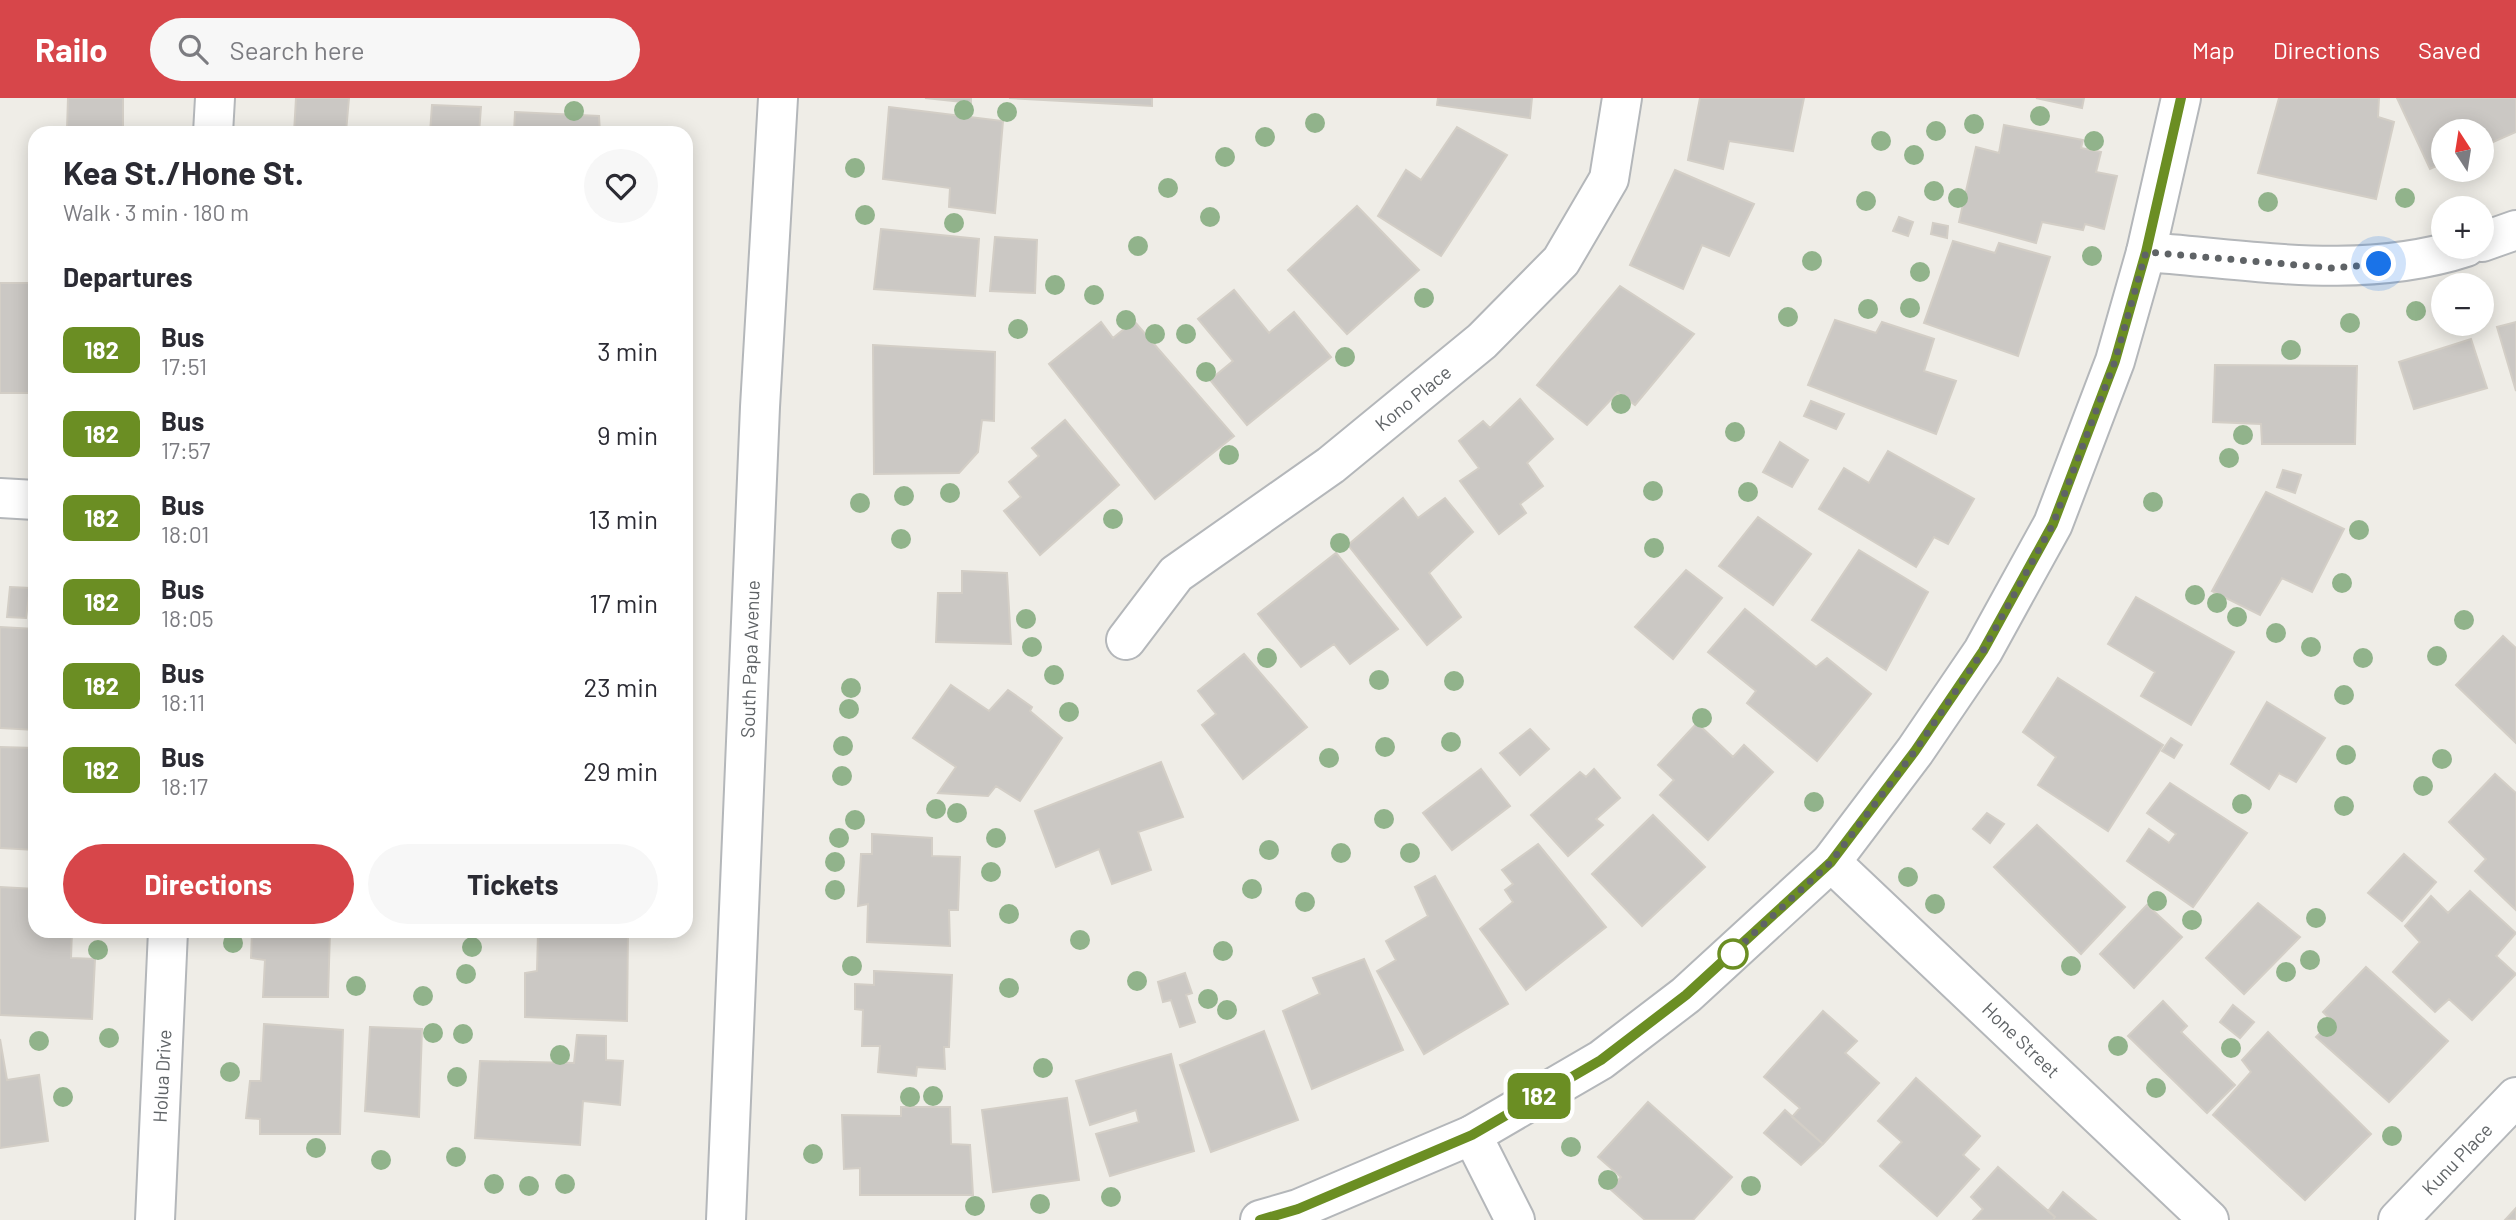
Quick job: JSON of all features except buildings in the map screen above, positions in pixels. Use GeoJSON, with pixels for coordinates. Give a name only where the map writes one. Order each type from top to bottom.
{"type":"FeatureCollection","features":[{"type":"Feature","properties":{"kind":"street"},"geometry":{"type":"LineString","coordinates":[[213,126],[215,98]]}},
{"type":"Feature","properties":{"kind":"street","name":"South Papa Avenue"},"geometry":{"type":"LineString","coordinates":[[726,1220],[759,421],[778,98]]}},
{"type":"Feature","properties":{"kind":"street","name":"Kono Place"},"geometry":{"type":"LineString","coordinates":[[1126,640],[1176,574],[1331,465],[1482,341],[1562,261],[1609,179],[1622,98]]}},
{"type":"Feature","properties":{"kind":"street"},"geometry":{"type":"LineString","coordinates":[[1260,1220],[1298,1209],[1472,1135],[1612,1052],[1686,995],[1831,862],[1915,751],[1983,651],[2053,524],[2115,361],[2146,252],[2181,98]]}},
{"type":"Feature","properties":{"kind":"street"},"geometry":{"type":"LineString","coordinates":[[2494,238],[2516,230]]}},
{"type":"Feature","properties":{"kind":"street"},"geometry":{"type":"LineString","coordinates":[[2146,252],[2332,268],[2403,261],[2431,255]]}},
{"type":"Feature","properties":{"kind":"street"},"geometry":{"type":"LineString","coordinates":[[0,498],[28,500]]}},
{"type":"Feature","properties":{"kind":"street","name":"Hone Street"},"geometry":{"type":"LineString","coordinates":[[1831,862],[2209,1220]]}},
{"type":"Feature","properties":{"kind":"street","name":"Holua Drive"},"geometry":{"type":"LineString","coordinates":[[155,1220],[168,938]]}},
{"type":"Feature","properties":{"kind":"street","name":"Kunu Place"},"geometry":{"type":"LineString","coordinates":[[2398,1220],[2516,1097]]}},
{"type":"Feature","properties":{"kind":"street"},"geometry":{"type":"LineString","coordinates":[[1472,1135],[1515,1220]]}},
{"type":"Feature","properties":{"kind":"bus line","name":"182"},"geometry":{"type":"LineString","coordinates":[[1260,1220],[1298,1209],[1472,1135],[1601,1060],[1686,995],[1765,926],[1831,862],[1915,751],[1983,651],[2053,524],[2115,361],[2146,252],[2181,98]]}},
{"type":"Feature","properties":{"kind":"route"},"geometry":{"type":"LineString","coordinates":[[1733,954],[1725,960],[1765,926],[1831,862],[1915,751],[1983,651],[2053,524],[2115,361],[2146,252],[2332,268],[2379,264]]}}]}
